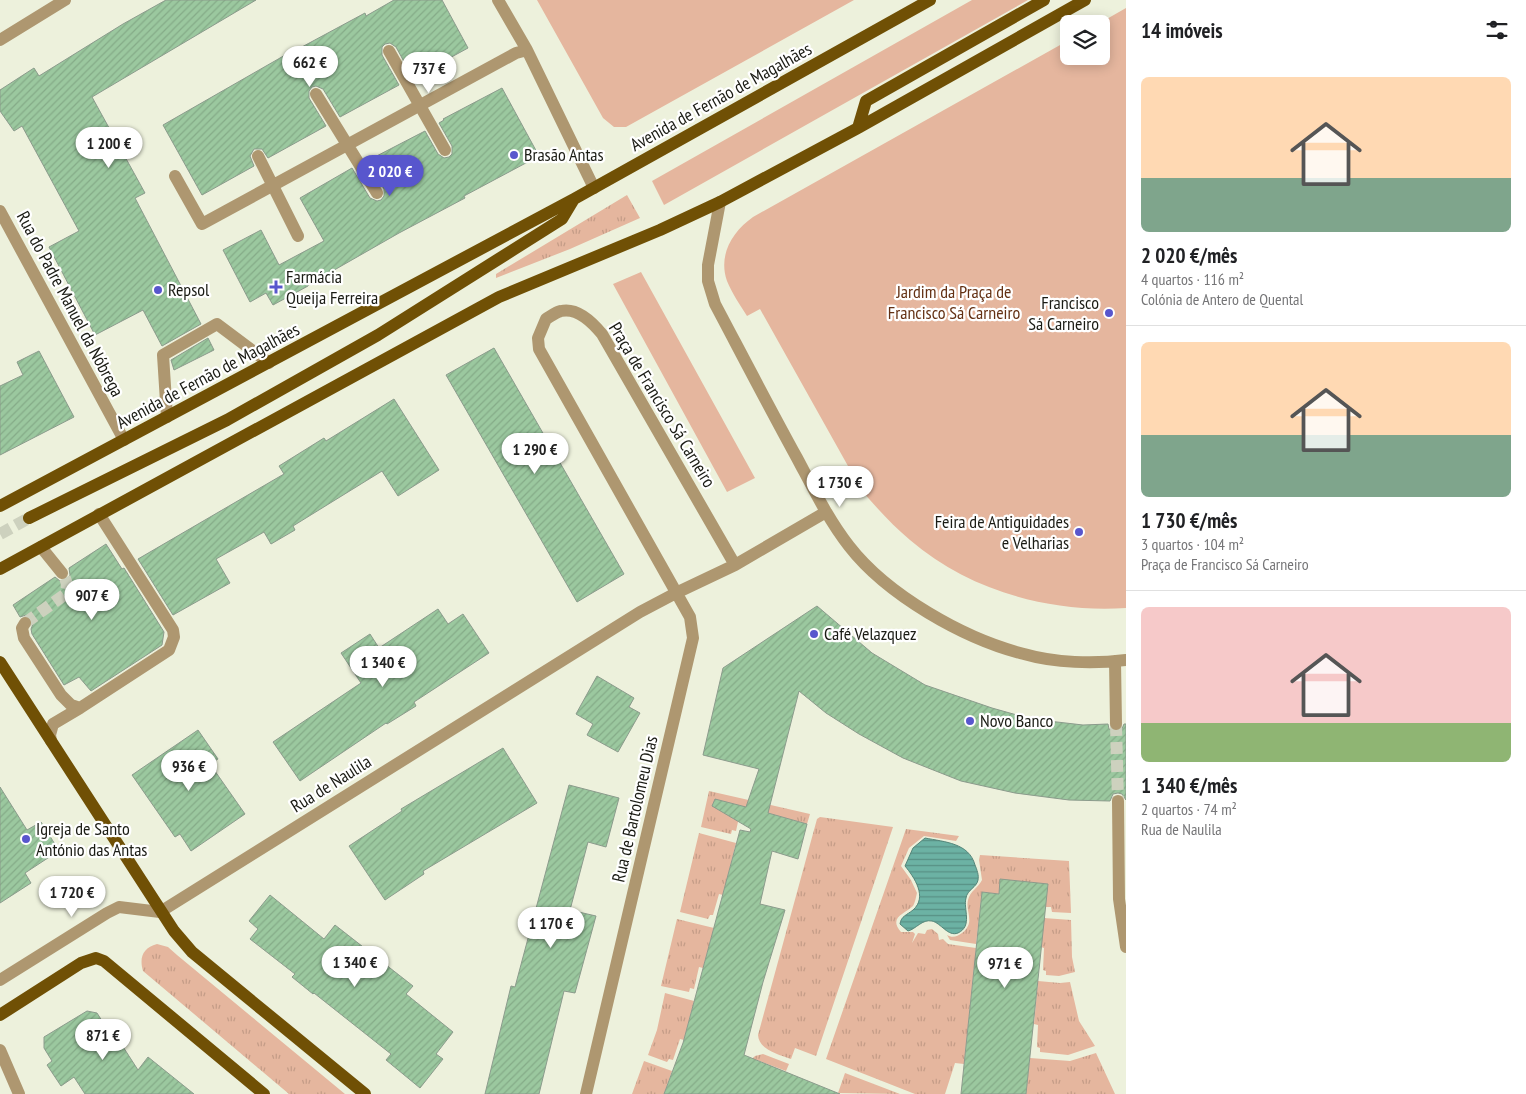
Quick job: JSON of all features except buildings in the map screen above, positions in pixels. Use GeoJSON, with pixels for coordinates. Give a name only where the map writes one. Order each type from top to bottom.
{"type":"FeatureCollection","features":[{"type":"Feature","properties":{"kind":"main road","name":"Avenida de Fernão de Magalhães"},"geometry":{"type":"LineString","coordinates":[[0,506],[269,364],[574,199],[930,0]]}},
{"type":"Feature","properties":{"kind":"main road"},"geometry":{"type":"LineString","coordinates":[[858,128],[866,101],[1044,0]]}},
{"type":"Feature","properties":{"kind":"main road"},"geometry":{"type":"LineString","coordinates":[[0,569],[498,297],[660,230],[720,202],[858,128],[1085,0]]}},
{"type":"Feature","properties":{"kind":"main road"},"geometry":{"type":"LineString","coordinates":[[29,518],[227,420],[378,335],[562,219],[574,199]]}},
{"type":"Feature","properties":{"kind":"main road"},"geometry":{"type":"LineString","coordinates":[[0,662],[174,932],[192,952],[365,1094]]}},
{"type":"Feature","properties":{"kind":"main road"},"geometry":{"type":"LineString","coordinates":[[0,1015],[81,963],[96,958],[104,961],[264,1094]]}},
{"type":"Feature","properties":{"kind":"street"},"geometry":{"type":"LineString","coordinates":[[0,40],[65,0]]}},
{"type":"Feature","properties":{"kind":"street"},"geometry":{"type":"LineString","coordinates":[[498,0],[527,50],[594,188]]}},
{"type":"Feature","properties":{"kind":"street"},"geometry":{"type":"LineString","coordinates":[[175,176],[202,224],[516,53],[527,50]]}},
{"type":"Feature","properties":{"kind":"street"},"geometry":{"type":"LineString","coordinates":[[389,51],[445,150]]}},
{"type":"Feature","properties":{"kind":"street"},"geometry":{"type":"LineString","coordinates":[[316,94],[377,193]]}},
{"type":"Feature","properties":{"kind":"street"},"geometry":{"type":"LineString","coordinates":[[258,156],[298,236]]}},
{"type":"Feature","properties":{"kind":"street"},"geometry":{"type":"LineString","coordinates":[[720,202],[708,265],[708,281],[715,304],[826,512],[849,546],[866,565],[906,599],[958,628],[990,643],[1025,655],[1074,662],[1120,661],[1116,724]]}},
{"type":"Feature","properties":{"kind":"street","name":"Rua do Padre Manuel da Nóbrega"},"geometry":{"type":"LineString","coordinates":[[0,211],[124,440]]}},
{"type":"Feature","properties":{"kind":"street","name":"Praça de Francisco Sá Carneiro"},"geometry":{"type":"LineString","coordinates":[[676,592],[539,349],[538,338],[546,319],[562,311],[576,312],[592,322],[602,334],[735,565]]}},
{"type":"Feature","properties":{"kind":"street"},"geometry":{"type":"LineString","coordinates":[[167,417],[163,355],[217,324],[269,364]]}},
{"type":"Feature","properties":{"kind":"street"},"geometry":{"type":"LineString","coordinates":[[676,592],[735,565],[826,512]]}},
{"type":"Feature","properties":{"kind":"street"},"geometry":{"type":"LineString","coordinates":[[51,741],[50,735],[53,724],[166,653],[174,637],[173,630],[99,514]]}},
{"type":"Feature","properties":{"kind":"street"},"geometry":{"type":"LineString","coordinates":[[41,547],[62,573]]}},
{"type":"Feature","properties":{"kind":"street","name":"Rua de Naulila"},"geometry":{"type":"LineString","coordinates":[[160,912],[640,612],[676,592]]}},
{"type":"Feature","properties":{"kind":"street","name":"Rua de Bartolomeu Dias"},"geometry":{"type":"LineString","coordinates":[[586,1094],[693,638],[690,617],[676,592]]}},
{"type":"Feature","properties":{"kind":"street"},"geometry":{"type":"LineString","coordinates":[[25,623],[22,632],[28,644],[61,695],[70,705],[80,708]]}},
{"type":"Feature","properties":{"kind":"street"},"geometry":{"type":"LineString","coordinates":[[1118,801],[1119,899],[1126,947]]}},
{"type":"Feature","properties":{"kind":"street"},"geometry":{"type":"LineString","coordinates":[[0,980],[107,913],[119,908],[160,912]]}},
{"type":"Feature","properties":{"kind":"street"},"geometry":{"type":"LineString","coordinates":[[0,1050],[18,1094]]}},
{"type":"Feature","properties":{"kind":"green space"},"geometry":{"type":"Polygon","coordinates":[[[537,0],[854,0],[626,127],[614,127],[603,118],[537,0]]]}},
{"type":"Feature","properties":{"kind":"green space"},"geometry":{"type":"Polygon","coordinates":[[[972,0],[1028,0],[664,205],[652,181],[972,0]]]}},
{"type":"Feature","properties":{"kind":"green space","name":"Jardim da Praça de Francisco Sá Carneiro"},"geometry":{"type":"Polygon","coordinates":[[[1126,8],[1126,608],[1097,609],[1068,607],[1040,602],[984,585],[958,573],[933,558],[910,540],[862,491],[760,309],[747,316],[727,281],[724,262],[733,237],[753,217],[1060,45],[1060,65],[1110,65],[1110,17],[1126,8]]]}},
{"type":"Feature","properties":{"kind":"green space"},"geometry":{"type":"Polygon","coordinates":[[[627,195],[640,218],[570,249],[496,278],[496,274],[627,195]]]}},
{"type":"Feature","properties":{"kind":"green space"},"geometry":{"type":"Polygon","coordinates":[[[641,272],[755,478],[727,492],[613,284],[641,272]]]}},
{"type":"Feature","properties":{"kind":"green space"},"geometry":{"type":"Polygon","coordinates":[[[709,791],[810,814],[807,824],[746,807],[741,808],[736,831],[732,830],[731,834],[701,827],[709,791]]]}},
{"type":"Feature","properties":{"kind":"green space"},"geometry":{"type":"Polygon","coordinates":[[[820,817],[893,827],[816,1056],[795,1048],[791,1059],[765,1048],[758,1035],[817,819],[820,817]]]}},
{"type":"Feature","properties":{"kind":"green space"},"geometry":{"type":"Polygon","coordinates":[[[906,829],[959,836],[956,841],[924,836],[909,848],[901,866],[917,893],[913,906],[897,919],[897,927],[901,932],[913,932],[915,934],[912,943],[918,933],[925,934],[927,930],[932,929],[938,934],[939,940],[943,939],[948,944],[976,948],[964,1064],[955,1063],[945,1094],[915,1094],[826,1059],[906,829]]]}},
{"type":"Feature","properties":{"kind":"green space"},"geometry":{"type":"Polygon","coordinates":[[[699,833],[736,843],[723,895],[719,894],[713,915],[710,915],[708,919],[680,912],[699,833]]]}},
{"type":"Feature","properties":{"kind":"green space"},"geometry":{"type":"Polygon","coordinates":[[[980,855],[1069,861],[1071,913],[1052,912],[1051,907],[1045,907],[1000,880],[999,894],[982,892],[976,944],[950,940],[947,935],[953,937],[958,935],[968,925],[968,900],[970,894],[982,880],[980,855]]]}},
{"type":"Feature","properties":{"kind":"green space"},"geometry":{"type":"Polygon","coordinates":[[[1044,918],[1071,920],[1072,957],[1075,972],[1059,976],[1046,975],[1046,971],[1043,970],[1044,948],[1041,947],[1044,918]]]}},
{"type":"Feature","properties":{"kind":"green space"},"geometry":{"type":"Polygon","coordinates":[[[677,919],[714,928],[703,968],[699,967],[694,989],[690,988],[689,992],[661,986],[677,919]]]}},
{"type":"Feature","properties":{"kind":"green space"},"geometry":{"type":"Polygon","coordinates":[[[157,944],[168,947],[345,1094],[289,1094],[143,971],[143,954],[148,948],[157,944]]]}},
{"type":"Feature","properties":{"kind":"green space"},"geometry":{"type":"Polygon","coordinates":[[[1038,981],[1070,982],[1079,1021],[1095,1046],[1068,1055],[1040,1052],[1040,1048],[1037,1047],[1038,1025],[1034,1024],[1038,981]]]}},
{"type":"Feature","properties":{"kind":"green space"},"geometry":{"type":"Polygon","coordinates":[[[665,993],[694,1001],[684,1040],[680,1039],[673,1060],[669,1059],[667,1062],[648,1055],[657,1030],[665,993]]]}},
{"type":"Feature","properties":{"kind":"green space"},"geometry":{"type":"Polygon","coordinates":[[[1096,1053],[1115,1094],[1026,1094],[1030,1058],[1070,1061],[1096,1053]]]}},
{"type":"Feature","properties":{"kind":"green space"},"geometry":{"type":"Polygon","coordinates":[[[763,1054],[789,1064],[786,1071],[757,1060],[743,1094],[739,1094],[752,1059],[763,1054]]]}},
{"type":"Feature","properties":{"kind":"green space"},"geometry":{"type":"Polygon","coordinates":[[[644,1061],[672,1071],[664,1094],[632,1094],[644,1061]]]}},
{"type":"Feature","properties":{"kind":"green space"},"geometry":{"type":"Polygon","coordinates":[[[845,1073],[900,1094],[838,1093],[845,1073]]]}},
{"type":"Feature","properties":{"kind":"water"},"geometry":{"type":"Polygon","coordinates":[[[925,838],[948,842],[962,848],[972,858],[976,869],[978,876],[976,885],[968,893],[965,902],[965,926],[958,933],[951,933],[932,921],[925,921],[908,931],[900,924],[903,917],[917,905],[919,899],[918,887],[905,866],[913,848],[925,838]]]}},
{"type":"Feature","properties":{"kind":"tunnel"},"geometry":{"type":"LineString","coordinates":[[0,534],[29,518]]}},
{"type":"Feature","properties":{"kind":"tunnel"},"geometry":{"type":"LineString","coordinates":[[25,623],[64,595],[67,584],[62,573]]}},
{"type":"Feature","properties":{"kind":"tunnel"},"geometry":{"type":"LineString","coordinates":[[1116,724],[1118,801]]}},
{"type":"Feature","properties":{"kind":"place","name":"Brasão Antas"},"geometry":{"type":"Point","coordinates":[514,155]}},
{"type":"Feature","properties":{"kind":"place","name":"Farmácia Queija Ferreira"},"geometry":{"type":"Point","coordinates":[276,287]}},
{"type":"Feature","properties":{"kind":"place","name":"Repsol"},"geometry":{"type":"Point","coordinates":[158,290]}},
{"type":"Feature","properties":{"kind":"place","name":"Francisco Sá Carneiro"},"geometry":{"type":"Point","coordinates":[1109,313]}},
{"type":"Feature","properties":{"kind":"place","name":"Feira de Antiguidades e Velharias"},"geometry":{"type":"Point","coordinates":[1079,532]}},
{"type":"Feature","properties":{"kind":"place","name":"Café Velazquez"},"geometry":{"type":"Point","coordinates":[814,634]}},
{"type":"Feature","properties":{"kind":"place","name":"Novo Banco"},"geometry":{"type":"Point","coordinates":[970,721]}},
{"type":"Feature","properties":{"kind":"place","name":"Igreja de Santo António das Antas"},"geometry":{"type":"Point","coordinates":[26,839]}}]}
